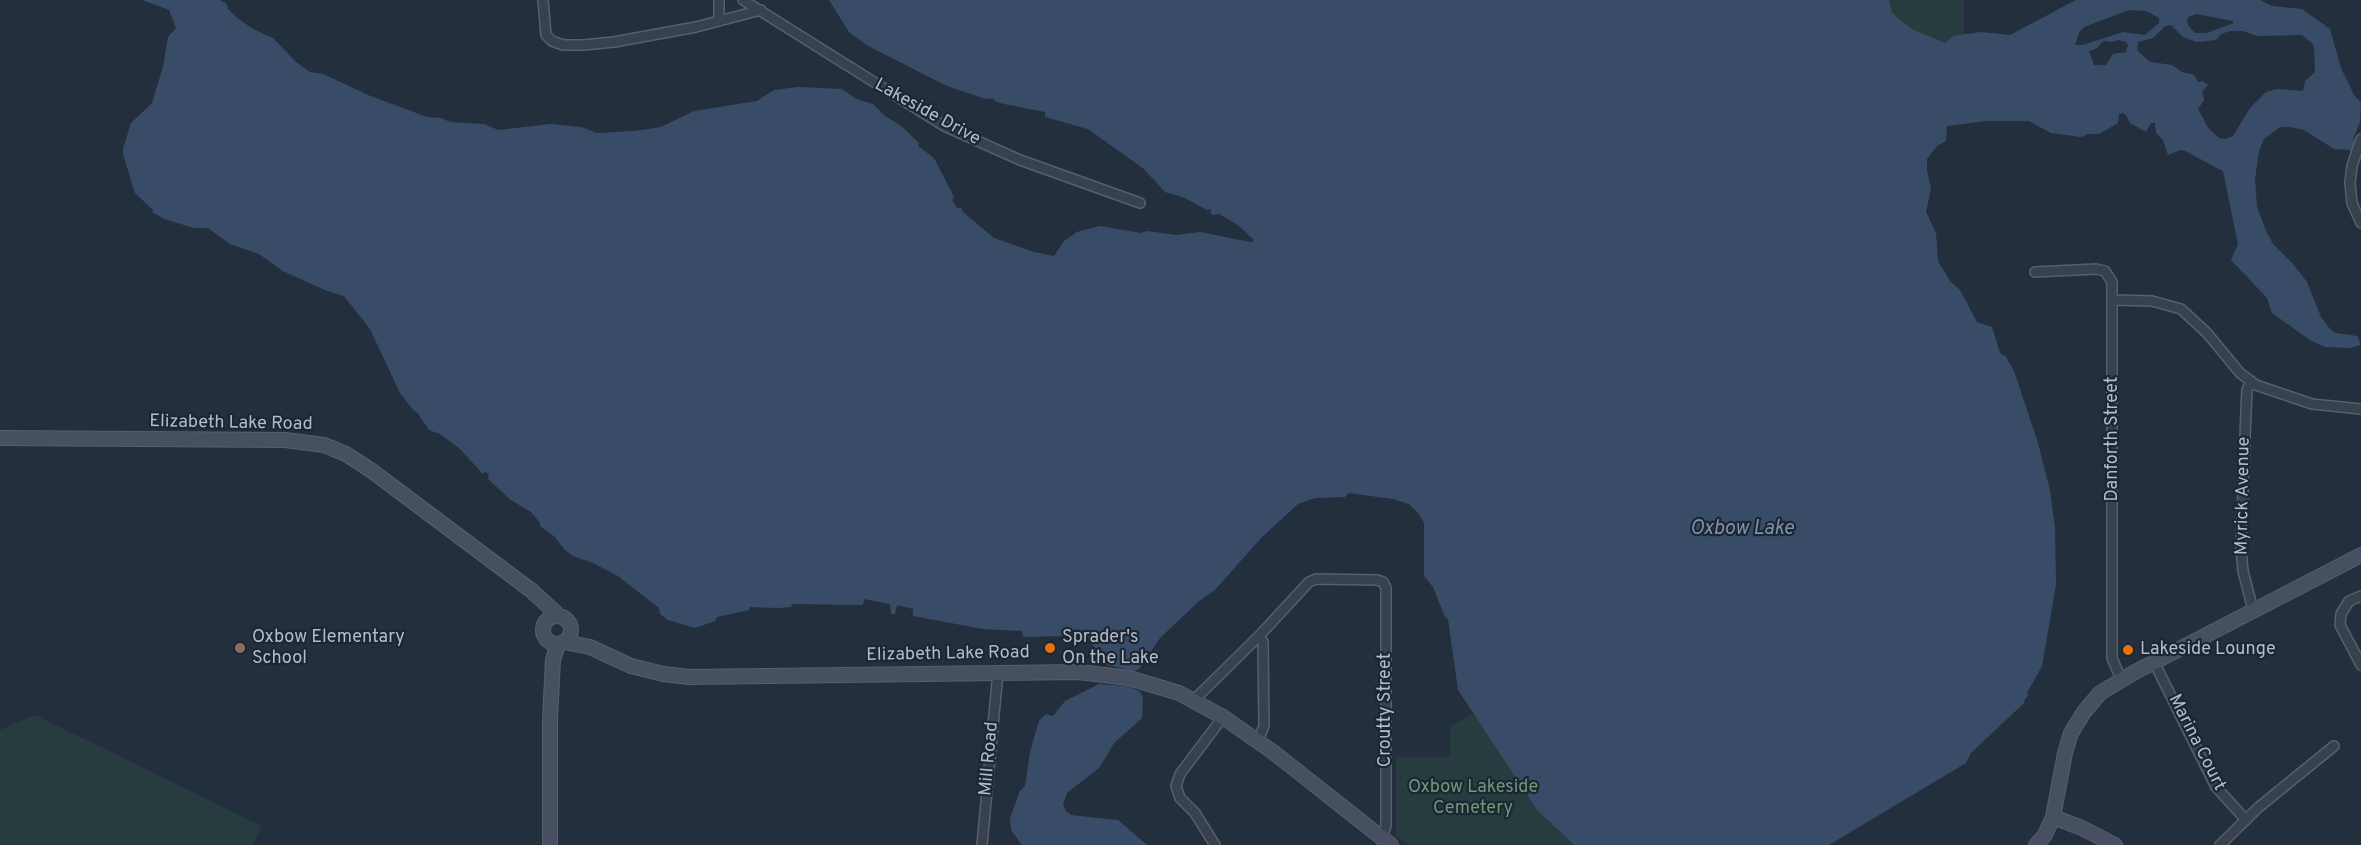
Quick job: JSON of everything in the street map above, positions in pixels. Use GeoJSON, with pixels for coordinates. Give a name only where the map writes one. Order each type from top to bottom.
{"type":"FeatureCollection","features":[{"type":"Feature","properties":{"kind":"street"},"geometry":{"type":"LineString","coordinates":[[543,0],[546,35],[552,41],[563,45],[614,42],[719,21],[761,10]]}},
{"type":"Feature","properties":{"kind":"street"},"geometry":{"type":"LineString","coordinates":[[719,0],[719,21]]}},
{"type":"Feature","properties":{"kind":"street","name":"Lakeside Drive"},"geometry":{"type":"LineString","coordinates":[[743,0],[944,126],[1020,160],[1140,203]]}},
{"type":"Feature","properties":{"kind":"street"},"geometry":{"type":"LineString","coordinates":[[2358,145],[2350,174],[2351,195],[2361,223]]}},
{"type":"Feature","properties":{"kind":"street","name":"Danforth Street"},"geometry":{"type":"LineString","coordinates":[[2035,272],[2055,272],[2074,268],[2101,269],[2110,276],[2112,300],[2112,658],[2121,679]]}},
{"type":"Feature","properties":{"kind":"street"},"geometry":{"type":"LineString","coordinates":[[2112,300],[2152,301],[2181,309],[2207,333],[2240,373],[2251,381],[2312,405],[2361,409]]}},
{"type":"Feature","properties":{"kind":"street","name":"Myrick Avenue"},"geometry":{"type":"LineString","coordinates":[[2251,381],[2247,390],[2241,547],[2243,571],[2253,610]]}},
{"type":"Feature","properties":{"kind":"street","name":"Elizabeth Lake Road"},"geometry":{"type":"LineString","coordinates":[[0,438],[285,440],[324,445],[362,464],[494,565],[532,591],[552,618]]}},
{"type":"Feature","properties":{"kind":"street"},"geometry":{"type":"LineString","coordinates":[[2036,845],[2048,829],[2053,817],[2065,753],[2075,725],[2097,696],[2121,679],[2361,555]]}},
{"type":"Feature","properties":{"kind":"street","name":"Croutty Street"},"geometry":{"type":"LineString","coordinates":[[1259,636],[1313,580],[1377,580],[1383,582],[1386,588],[1386,842]]}},
{"type":"Feature","properties":{"kind":"street"},"geometry":{"type":"LineString","coordinates":[[2361,596],[2349,601],[2341,614],[2340,625],[2361,665]]}},
{"type":"Feature","properties":{"kind":"street"},"geometry":{"type":"LineString","coordinates":[[549,845],[552,666],[561,643],[568,637],[571,628],[567,620],[552,618],[543,628],[544,683],[550,719]]}},
{"type":"Feature","properties":{"kind":"street","name":"Elizabeth Lake Road"},"geometry":{"type":"LineString","coordinates":[[571,628],[582,638],[616,651],[634,666]]}},
{"type":"Feature","properties":{"kind":"street"},"geometry":{"type":"LineString","coordinates":[[1194,700],[1259,636],[1263,642],[1264,726],[1258,741]]}},
{"type":"Feature","properties":{"kind":"street"},"geometry":{"type":"LineString","coordinates":[[544,637],[550,643],[561,643]]}},
{"type":"Feature","properties":{"kind":"street","name":"Elizabeth Lake Road"},"geometry":{"type":"LineString","coordinates":[[561,643],[580,645],[634,666],[663,674],[690,677],[1079,672],[1111,675],[1154,685],[1194,700],[1223,717],[1258,741],[1386,842]]}},
{"type":"Feature","properties":{"kind":"street"},"geometry":{"type":"LineString","coordinates":[[552,666],[565,652],[580,645]]}},
{"type":"Feature","properties":{"kind":"street","name":"Marina Court"},"geometry":{"type":"LineString","coordinates":[[2154,662],[2218,791],[2246,820]]}},
{"type":"Feature","properties":{"kind":"street","name":"Mill Road"},"geometry":{"type":"LineString","coordinates":[[982,845],[998,672]]}},
{"type":"Feature","properties":{"kind":"street"},"geometry":{"type":"LineString","coordinates":[[1215,845],[1195,813],[1180,798],[1176,786],[1180,774],[1223,717]]}},
{"type":"Feature","properties":{"kind":"street"},"geometry":{"type":"LineString","coordinates":[[2220,845],[2266,801],[2334,746]]}},
{"type":"Feature","properties":{"kind":"street"},"geometry":{"type":"LineString","coordinates":[[2053,817],[2082,828],[2115,845]]}},
{"type":"Feature","properties":{"kind":"green space"},"geometry":{"type":"Polygon","coordinates":[[[1852,0],[1964,0],[1964,65],[1852,0]]]}},
{"type":"Feature","properties":{"kind":"green space","name":"Oxbow Lakeside Cemetery"},"geometry":{"type":"Polygon","coordinates":[[[1474,714],[1537,810],[1574,845],[1409,845],[1396,836],[1396,757],[1450,757],[1450,726],[1474,714]]]}},
{"type":"Feature","properties":{"kind":"green space"},"geometry":{"type":"Polygon","coordinates":[[[35,715],[262,826],[252,845],[0,845],[0,730],[35,715]]]}},
{"type":"Feature","properties":{"kind":"water","name":"Oxbow Lake"},"geometry":{"type":"Polygon","coordinates":[[[142,0],[220,0],[227,4],[228,9],[236,17],[253,29],[273,38],[296,62],[310,72],[323,74],[368,95],[427,117],[441,118],[450,122],[484,124],[498,130],[550,124],[581,127],[597,133],[635,131],[661,127],[694,111],[757,101],[774,90],[798,87],[842,89],[856,99],[873,104],[919,143],[918,146],[934,158],[954,197],[952,200],[957,208],[961,208],[994,238],[1034,252],[1054,256],[1064,241],[1077,232],[1100,226],[1141,233],[1147,231],[1176,235],[1200,232],[1245,241],[1254,240],[1238,225],[1219,214],[1212,215],[1210,209],[1207,210],[1185,198],[1165,192],[1144,169],[1088,129],[1045,117],[1045,112],[1004,104],[993,98],[986,99],[947,86],[868,46],[849,32],[829,0],[1889,0],[1892,12],[1900,20],[1912,29],[1945,43],[1953,36],[1981,32],[2010,35],[2076,0],[2260,0],[2272,6],[2302,9],[2330,29],[2341,68],[2354,95],[2361,103],[2360,122],[2353,139],[2361,146],[2361,156],[2349,150],[2334,149],[2304,130],[2280,127],[2264,139],[2259,151],[2255,179],[2257,207],[2273,244],[2307,282],[2321,317],[2330,329],[2336,333],[2357,336],[2360,345],[2351,348],[2325,347],[2310,340],[2272,313],[2267,298],[2231,260],[2238,244],[2223,171],[2185,151],[2181,150],[2168,155],[2163,140],[2156,133],[2155,123],[2151,123],[2146,132],[2130,123],[2123,113],[2119,114],[2118,123],[2099,134],[2088,134],[2081,137],[2051,133],[2029,121],[1986,121],[1947,126],[1946,141],[1937,146],[1927,159],[1931,189],[1926,212],[1936,233],[1938,261],[1950,281],[1960,290],[1977,322],[1992,327],[2000,353],[2006,357],[2014,371],[2038,443],[2050,490],[2055,528],[2056,585],[2042,666],[2027,693],[2028,696],[2024,703],[1971,753],[1966,763],[1829,845],[1574,845],[1537,810],[1458,690],[1448,619],[1445,617],[1433,587],[1424,576],[1424,523],[1409,504],[1393,499],[1349,493],[1345,497],[1315,498],[1298,504],[1261,538],[1215,590],[1198,602],[1160,638],[1139,669],[1134,671],[1107,665],[1101,661],[1091,642],[1081,639],[1061,636],[1023,637],[1022,631],[983,629],[913,616],[913,609],[897,605],[895,614],[891,614],[890,604],[864,599],[863,605],[792,604],[791,607],[778,608],[750,607],[749,610],[717,617],[715,621],[695,628],[668,620],[660,614],[659,608],[618,576],[573,556],[564,549],[555,537],[540,526],[531,512],[511,500],[488,479],[489,474],[485,472],[483,474],[459,448],[440,434],[429,430],[400,393],[370,329],[344,296],[327,291],[283,271],[259,254],[230,244],[208,228],[194,228],[164,219],[152,212],[153,210],[135,193],[123,149],[131,123],[152,103],[163,67],[168,37],[176,28],[169,10],[142,0]],[[2129,10],[2084,27],[2075,45],[2083,45],[2123,32],[2145,35],[2159,23],[2159,18],[2146,11],[2129,10]],[[2197,14],[2187,19],[2188,25],[2195,33],[2207,33],[2234,23],[2197,14]],[[2171,25],[2165,26],[2153,38],[2138,42],[2137,50],[2150,62],[2172,65],[2182,72],[2194,75],[2198,82],[2203,81],[2208,85],[2202,92],[2204,100],[2198,109],[2208,128],[2219,138],[2233,136],[2250,108],[2266,92],[2277,89],[2303,91],[2305,81],[2315,72],[2314,47],[2302,35],[2257,36],[2243,31],[2230,31],[2221,34],[2216,40],[2197,42],[2183,37],[2171,25]],[[2118,40],[2103,41],[2097,48],[2089,51],[2094,65],[2106,65],[2113,54],[2126,52],[2128,45],[2126,42],[2118,40]]]}},
{"type":"Feature","properties":{"kind":"water"},"geometry":{"type":"Polygon","coordinates":[[[1099,684],[1127,686],[1139,691],[1143,697],[1142,718],[1114,743],[1100,767],[1067,793],[1063,805],[1071,815],[1118,820],[1147,845],[1022,845],[1011,830],[1010,818],[1020,791],[1025,786],[1030,752],[1039,721],[1046,714],[1053,716],[1065,701],[1099,684]]]}},
{"type":"Feature","properties":{"kind":"place","name":"Oxbow Elementary School"},"geometry":{"type":"Point","coordinates":[240,648]}},
{"type":"Feature","properties":{"kind":"place","name":"Sprader's On the Lake"},"geometry":{"type":"Point","coordinates":[1050,648]}},
{"type":"Feature","properties":{"kind":"place","name":"Lakeside Lounge"},"geometry":{"type":"Point","coordinates":[2128,650]}}]}
